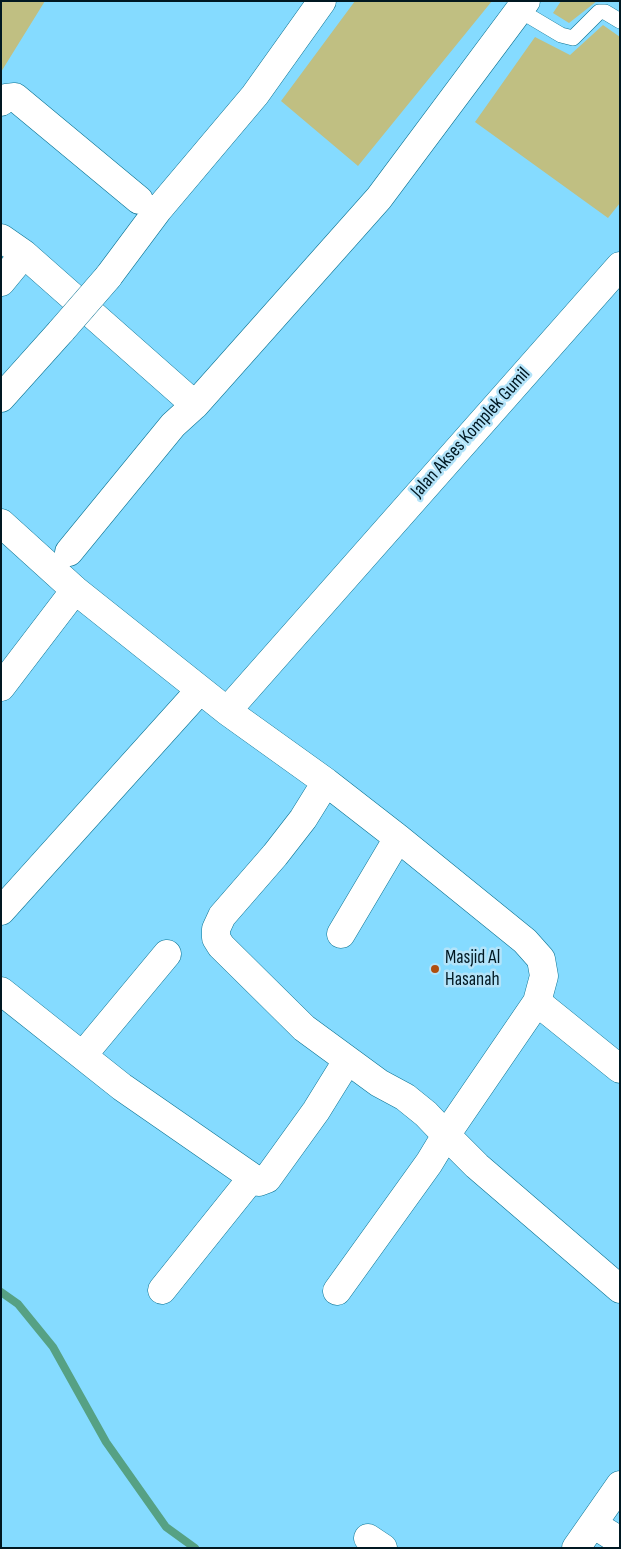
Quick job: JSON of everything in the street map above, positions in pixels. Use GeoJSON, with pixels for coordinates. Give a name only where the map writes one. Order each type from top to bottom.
{"type":"FeatureCollection","features":[{"type":"Feature","properties":{"kind":"street"},"geometry":{"type":"LineString","coordinates":[[1,398],[108,277],[158,210],[255,95],[322,1]]}},
{"type":"Feature","properties":{"kind":"street"},"geometry":{"type":"LineString","coordinates":[[69,552],[173,426],[195,405],[379,198],[523,6]]}},
{"type":"Feature","properties":{"kind":"street"},"geometry":{"type":"LineString","coordinates":[[1,102],[6,98],[15,97],[139,200]]}},
{"type":"Feature","properties":{"kind":"street"},"geometry":{"type":"LineString","coordinates":[[1,238],[24,254],[195,405]]}},
{"type":"Feature","properties":{"kind":"street"},"geometry":{"type":"LineString","coordinates":[[1,282],[24,254]]}},
{"type":"Feature","properties":{"kind":"street","name":"Jalan Akses Komplek Gumil"},"geometry":{"type":"LineString","coordinates":[[227,711],[322,601],[620,266]]}},
{"type":"Feature","properties":{"kind":"street"},"geometry":{"type":"LineString","coordinates":[[1,523],[75,590],[227,711],[326,782],[398,838],[525,941],[541,959],[544,976],[537,1002],[446,1134],[429,1163],[337,1291]]}},
{"type":"Feature","properties":{"kind":"street"},"geometry":{"type":"LineString","coordinates":[[1,687],[75,590]]}},
{"type":"Feature","properties":{"kind":"street"},"geometry":{"type":"LineString","coordinates":[[1,911],[200,690]]}},
{"type":"Feature","properties":{"kind":"street"},"geometry":{"type":"LineString","coordinates":[[326,782],[303,819],[275,855],[222,916],[216,929],[216,938],[221,946],[304,1028],[347,1061],[379,1083],[405,1097],[426,1114],[477,1166],[620,1289]]}},
{"type":"Feature","properties":{"kind":"street"},"geometry":{"type":"LineString","coordinates":[[341,934],[398,838]]}},
{"type":"Feature","properties":{"kind":"street"},"geometry":{"type":"LineString","coordinates":[[83,1055],[167,954]]}},
{"type":"Feature","properties":{"kind":"street"},"geometry":{"type":"LineString","coordinates":[[1,991],[122,1087],[251,1179],[258,1182],[267,1179],[316,1111],[347,1061]]}},
{"type":"Feature","properties":{"kind":"street"},"geometry":{"type":"LineString","coordinates":[[537,1002],[620,1069]]}},
{"type":"Feature","properties":{"kind":"street"},"geometry":{"type":"LineString","coordinates":[[162,1290],[251,1179]]}},
{"type":"Feature","properties":{"kind":"street"},"geometry":{"type":"LineString","coordinates":[[576,1548],[620,1485]]}},
{"type":"Feature","properties":{"kind":"street"},"geometry":{"type":"LineString","coordinates":[[593,1524],[620,1541]]}},
{"type":"Feature","properties":{"kind":"lane"},"geometry":{"type":"LineString","coordinates":[[523,6],[561,35],[574,38],[599,12],[605,12],[620,21]]}},
{"type":"Feature","properties":{"kind":"shaded area"},"geometry":{"type":"Polygon","coordinates":[[[1,1],[45,1],[1,72],[1,1]]]}},
{"type":"Feature","properties":{"kind":"shaded area"},"geometry":{"type":"Polygon","coordinates":[[[355,1],[492,1],[358,166],[281,101],[355,1]]]}},
{"type":"Feature","properties":{"kind":"shaded area"},"geometry":{"type":"Polygon","coordinates":[[[561,1],[597,1],[569,23],[553,13],[561,1]]]}},
{"type":"Feature","properties":{"kind":"shaded area"},"geometry":{"type":"Polygon","coordinates":[[[603,25],[620,37],[620,203],[608,218],[475,122],[535,37],[570,55],[603,25]]]}},
{"type":"Feature","properties":{"kind":"waterway"},"geometry":{"type":"LineString","coordinates":[[1,1292],[18,1304],[53,1347],[106,1442],[166,1527],[195,1548]]}},
{"type":"Feature","properties":{"kind":"place","name":"Masjid Al Hasanah"},"geometry":{"type":"Point","coordinates":[435,969]}}]}
